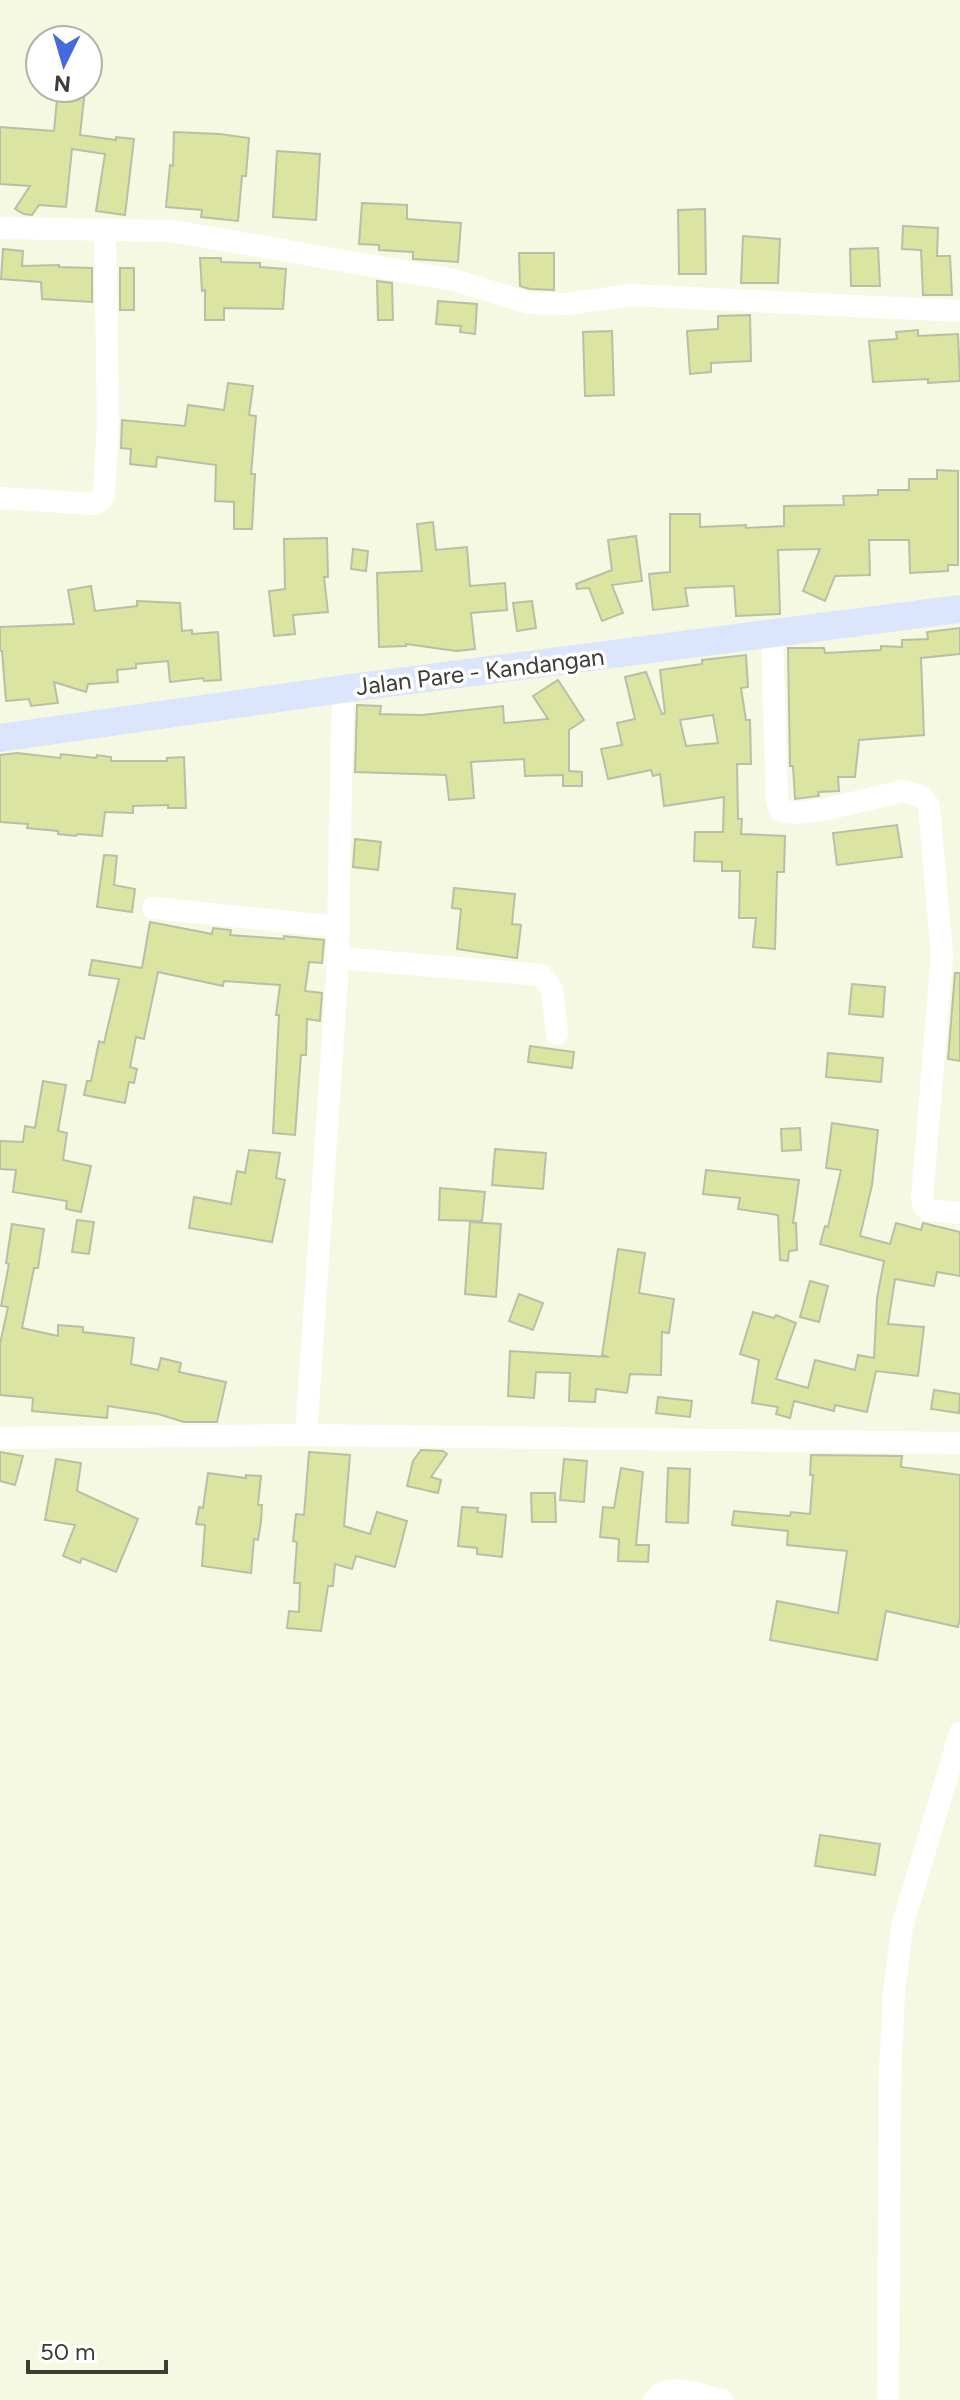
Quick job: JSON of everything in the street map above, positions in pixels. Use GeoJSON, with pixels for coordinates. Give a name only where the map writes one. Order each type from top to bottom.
{"type":"FeatureCollection","features":[{"type":"Feature","properties":{"kind":"main road","name":"Jalan Pare - Kandangan"},"geometry":{"type":"LineString","coordinates":[[0,738],[343,689],[960,609]]}},
{"type":"Feature","properties":{"kind":"street"},"geometry":{"type":"LineString","coordinates":[[0,228],[172,231],[454,280],[528,303],[568,304],[630,295],[960,311]]}},
{"type":"Feature","properties":{"kind":"street"},"geometry":{"type":"LineString","coordinates":[[0,498],[95,504],[104,494],[108,423],[105,229]]}},
{"type":"Feature","properties":{"kind":"street"},"geometry":{"type":"LineString","coordinates":[[772,635],[778,806],[784,813],[809,812],[903,791],[921,796],[929,806],[951,966],[922,1198],[928,1210],[960,1213]]}},
{"type":"Feature","properties":{"kind":"street"},"geometry":{"type":"LineString","coordinates":[[306,1435],[338,958],[343,689]]}},
{"type":"Feature","properties":{"kind":"street"},"geometry":{"type":"LineString","coordinates":[[153,908],[339,927]]}},
{"type":"Feature","properties":{"kind":"street"},"geometry":{"type":"LineString","coordinates":[[338,958],[541,975],[552,989],[557,1034]]}},
{"type":"Feature","properties":{"kind":"street"},"geometry":{"type":"LineString","coordinates":[[0,1438],[306,1435],[960,1443]]}},
{"type":"Feature","properties":{"kind":"street"},"geometry":{"type":"LineString","coordinates":[[888,2400],[890,2073],[896,1981],[902,1927],[960,1733]]}},
{"type":"Feature","properties":{"kind":"street"},"geometry":{"type":"LineString","coordinates":[[654,2400],[664,2391],[680,2390],[722,2400]]}},
{"type":"Feature","properties":{"kind":"building"},"geometry":{"type":"Polygon","coordinates":[[[57,104],[83,104],[80,135],[134,139],[125,215],[96,211],[105,154],[72,149],[66,207],[39,205],[32,215],[15,209],[30,186],[0,184],[0,127],[54,131],[57,104]]]}},
{"type":"Feature","properties":{"kind":"building"},"geometry":{"type":"Polygon","coordinates":[[[174,132],[249,138],[238,221],[201,217],[202,210],[166,207],[170,165],[173,166],[174,132]]]}},
{"type":"Feature","properties":{"kind":"building"},"geometry":{"type":"Polygon","coordinates":[[[277,151],[320,154],[316,220],[273,217],[277,151]]]}},
{"type":"Feature","properties":{"kind":"building"},"geometry":{"type":"Polygon","coordinates":[[[362,203],[407,205],[407,219],[461,223],[458,262],[413,259],[413,252],[379,250],[379,245],[359,244],[362,203]]]}},
{"type":"Feature","properties":{"kind":"building"},"geometry":{"type":"Polygon","coordinates":[[[705,209],[706,274],[679,274],[678,210],[705,209]]]}},
{"type":"Feature","properties":{"kind":"building"},"geometry":{"type":"Polygon","coordinates":[[[903,226],[938,228],[937,256],[950,256],[952,295],[923,295],[921,250],[902,249],[903,226]]]}},
{"type":"Feature","properties":{"kind":"building"},"geometry":{"type":"Polygon","coordinates":[[[743,236],[780,239],[778,283],[741,283],[743,236]]]}},
{"type":"Feature","properties":{"kind":"building"},"geometry":{"type":"Polygon","coordinates":[[[878,248],[880,286],[851,286],[850,249],[878,248]]]}},
{"type":"Feature","properties":{"kind":"building"},"geometry":{"type":"Polygon","coordinates":[[[3,249],[23,251],[22,266],[92,268],[92,302],[42,299],[41,282],[1,279],[3,249]]]}},
{"type":"Feature","properties":{"kind":"building"},"geometry":{"type":"Polygon","coordinates":[[[519,253],[554,253],[554,290],[520,286],[519,253]]]}},
{"type":"Feature","properties":{"kind":"building"},"geometry":{"type":"Polygon","coordinates":[[[200,258],[221,258],[221,262],[260,263],[260,267],[286,269],[283,309],[224,308],[224,320],[205,320],[205,290],[202,291],[200,258]]]}},
{"type":"Feature","properties":{"kind":"building"},"geometry":{"type":"Polygon","coordinates":[[[120,268],[134,268],[134,310],[120,310],[120,268]]]}},
{"type":"Feature","properties":{"kind":"building"},"geometry":{"type":"Polygon","coordinates":[[[377,281],[392,283],[393,320],[378,320],[377,281]]]}},
{"type":"Feature","properties":{"kind":"building"},"geometry":{"type":"Polygon","coordinates":[[[438,301],[477,304],[475,334],[460,332],[461,326],[436,324],[438,301]]]}},
{"type":"Feature","properties":{"kind":"building"},"geometry":{"type":"Polygon","coordinates":[[[750,315],[751,361],[711,363],[711,372],[690,374],[687,331],[718,329],[718,316],[750,315]]]}},
{"type":"Feature","properties":{"kind":"building"},"geometry":{"type":"Polygon","coordinates":[[[918,330],[918,336],[958,334],[960,381],[873,382],[869,341],[897,339],[896,332],[918,330]]]}},
{"type":"Feature","properties":{"kind":"building"},"geometry":{"type":"Polygon","coordinates":[[[612,331],[614,395],[585,396],[583,332],[612,331]]]}},
{"type":"Feature","properties":{"kind":"building"},"geometry":{"type":"Polygon","coordinates":[[[228,383],[253,386],[249,415],[256,416],[251,474],[255,474],[252,529],[234,529],[234,502],[215,501],[216,465],[157,457],[156,467],[130,464],[131,449],[121,448],[122,420],[185,426],[188,405],[224,410],[228,383]]]}},
{"type":"Feature","properties":{"kind":"building"},"geometry":{"type":"Polygon","coordinates":[[[937,470],[958,471],[958,565],[948,565],[948,571],[910,573],[909,540],[869,540],[870,575],[835,576],[825,601],[803,591],[820,549],[778,550],[780,614],[736,616],[734,586],[685,588],[688,606],[653,610],[649,574],[670,572],[670,514],[700,514],[700,527],[784,526],[784,506],[844,505],[843,496],[878,495],[878,490],[909,490],[909,479],[937,479],[937,470]]]}},
{"type":"Feature","properties":{"kind":"building"},"geometry":{"type":"Polygon","coordinates":[[[433,522],[436,550],[467,547],[470,586],[505,583],[507,610],[471,613],[475,649],[456,651],[406,644],[379,647],[377,573],[422,571],[417,524],[433,522]]]}},
{"type":"Feature","properties":{"kind":"building"},"geometry":{"type":"Polygon","coordinates":[[[636,536],[642,581],[612,585],[623,613],[602,621],[589,588],[577,589],[576,584],[612,570],[608,540],[636,536]]]}},
{"type":"Feature","properties":{"kind":"building"},"geometry":{"type":"Polygon","coordinates":[[[327,538],[328,577],[324,577],[328,612],[293,615],[295,634],[274,636],[269,591],[285,589],[284,539],[327,538]]]}},
{"type":"Feature","properties":{"kind":"building"},"geometry":{"type":"Polygon","coordinates":[[[353,549],[368,551],[366,571],[351,569],[353,549]]]}},
{"type":"Feature","properties":{"kind":"building"},"geometry":{"type":"Polygon","coordinates":[[[91,586],[95,611],[137,606],[137,601],[180,603],[182,631],[192,630],[192,634],[218,632],[221,680],[204,681],[203,678],[170,682],[168,661],[136,664],[136,668],[117,670],[118,682],[88,684],[86,692],[54,682],[58,703],[31,706],[29,699],[6,701],[0,627],[74,624],[68,590],[91,586]]]}},
{"type":"Feature","properties":{"kind":"building"},"geometry":{"type":"Polygon","coordinates":[[[532,601],[536,628],[517,631],[513,603],[532,601]]]}},
{"type":"Feature","properties":{"kind":"building"},"geometry":{"type":"Polygon","coordinates":[[[960,628],[960,654],[921,658],[924,735],[859,740],[855,777],[838,777],[839,791],[818,792],[819,796],[795,799],[793,766],[790,766],[788,648],[824,648],[825,653],[881,650],[881,646],[902,647],[902,640],[928,639],[927,632],[960,628]]]}},
{"type":"Feature","properties":{"kind":"building"},"geometry":{"type":"Polygon","coordinates":[[[746,655],[748,687],[741,688],[746,720],[750,720],[751,764],[737,764],[738,819],[742,819],[741,834],[785,836],[784,872],[777,872],[775,949],[753,947],[756,918],[739,918],[740,871],[722,871],[722,862],[694,861],[695,832],[723,832],[724,797],[664,806],[660,774],[653,776],[651,770],[608,779],[601,749],[622,745],[617,723],[635,719],[625,677],[646,672],[662,714],[665,713],[660,670],[702,664],[702,660],[746,655]],[[713,715],[680,720],[686,746],[718,743],[713,715]]]}},
{"type":"Feature","properties":{"kind":"building"},"geometry":{"type":"Polygon","coordinates":[[[558,680],[584,720],[569,730],[569,771],[582,772],[582,786],[563,786],[563,775],[525,776],[524,759],[471,762],[474,798],[449,800],[446,775],[355,772],[357,705],[381,706],[380,714],[422,715],[503,706],[504,723],[548,719],[533,696],[558,680]]]}},
{"type":"Feature","properties":{"kind":"building"},"geometry":{"type":"Polygon","coordinates":[[[17,753],[60,758],[61,754],[96,758],[97,755],[111,757],[111,761],[167,761],[167,758],[184,757],[186,808],[133,806],[133,813],[105,812],[102,836],[58,834],[58,831],[27,828],[28,824],[0,822],[0,755],[17,753]]]}},
{"type":"Feature","properties":{"kind":"building"},"geometry":{"type":"Polygon","coordinates":[[[897,825],[902,857],[837,865],[833,833],[897,825]]]}},
{"type":"Feature","properties":{"kind":"building"},"geometry":{"type":"Polygon","coordinates":[[[355,839],[381,842],[378,870],[353,867],[355,839]]]}},
{"type":"Feature","properties":{"kind":"building"},"geometry":{"type":"Polygon","coordinates":[[[104,855],[117,856],[114,885],[135,889],[132,912],[97,907],[104,855]]]}},
{"type":"Feature","properties":{"kind":"building"},"geometry":{"type":"Polygon","coordinates":[[[454,888],[515,894],[512,924],[521,925],[517,958],[457,949],[461,909],[452,908],[454,888]]]}},
{"type":"Feature","properties":{"kind":"building"},"geometry":{"type":"Polygon","coordinates":[[[150,922],[212,934],[213,928],[231,930],[230,935],[324,940],[322,963],[309,962],[305,991],[322,993],[320,1021],[307,1019],[306,1055],[301,1055],[295,1135],[273,1133],[279,1015],[276,1015],[280,985],[224,981],[223,986],[158,972],[144,1039],[136,1037],[130,1067],[137,1069],[134,1083],[129,1082],[125,1103],[84,1095],[87,1081],[91,1081],[99,1041],[104,1043],[119,979],[89,975],[92,960],[142,968],[150,922]]]}},
{"type":"Feature","properties":{"kind":"building"},"geometry":{"type":"Polygon","coordinates":[[[955,973],[960,973],[960,1061],[948,1059],[955,973]]]}},
{"type":"Feature","properties":{"kind":"building"},"geometry":{"type":"Polygon","coordinates":[[[852,984],[885,987],[883,1017],[849,1014],[852,984]]]}},
{"type":"Feature","properties":{"kind":"building"},"geometry":{"type":"Polygon","coordinates":[[[530,1046],[574,1052],[572,1068],[528,1062],[530,1046]]]}},
{"type":"Feature","properties":{"kind":"building"},"geometry":{"type":"Polygon","coordinates":[[[828,1053],[883,1058],[881,1082],[826,1077],[828,1053]]]}},
{"type":"Feature","properties":{"kind":"building"},"geometry":{"type":"Polygon","coordinates":[[[43,1081],[66,1085],[58,1131],[67,1133],[63,1160],[91,1166],[81,1212],[66,1209],[67,1201],[13,1192],[16,1170],[0,1169],[0,1141],[23,1142],[25,1126],[35,1128],[43,1081]]]}},
{"type":"Feature","properties":{"kind":"building"},"geometry":{"type":"Polygon","coordinates":[[[832,1123],[878,1130],[872,1185],[860,1236],[890,1244],[896,1223],[921,1230],[923,1223],[960,1232],[960,1276],[937,1272],[934,1286],[895,1279],[888,1324],[924,1327],[918,1376],[876,1371],[867,1412],[835,1405],[834,1411],[794,1401],[790,1418],[776,1414],[778,1407],[752,1403],[759,1360],[740,1354],[753,1312],[774,1318],[776,1315],[796,1323],[776,1379],[808,1388],[815,1360],[855,1370],[858,1355],[874,1358],[877,1298],[884,1261],[820,1244],[825,1226],[828,1227],[841,1170],[826,1168],[832,1123]]]}},
{"type":"Feature","properties":{"kind":"building"},"geometry":{"type":"Polygon","coordinates":[[[800,1128],[801,1150],[782,1151],[781,1129],[800,1128]]]}},
{"type":"Feature","properties":{"kind":"building"},"geometry":{"type":"Polygon","coordinates":[[[495,1149],[546,1153],[543,1189],[492,1185],[495,1149]]]}},
{"type":"Feature","properties":{"kind":"building"},"geometry":{"type":"Polygon","coordinates":[[[249,1150],[280,1153],[276,1178],[285,1180],[272,1242],[189,1228],[194,1197],[231,1204],[237,1171],[245,1173],[249,1150]]]}},
{"type":"Feature","properties":{"kind":"building"},"geometry":{"type":"Polygon","coordinates":[[[706,1170],[799,1180],[793,1223],[796,1223],[797,1250],[789,1251],[788,1261],[780,1260],[778,1215],[738,1209],[740,1198],[703,1194],[706,1170]]]}},
{"type":"Feature","properties":{"kind":"building"},"geometry":{"type":"Polygon","coordinates":[[[440,1188],[485,1192],[482,1221],[439,1220],[440,1188]]]}},
{"type":"Feature","properties":{"kind":"building"},"geometry":{"type":"Polygon","coordinates":[[[77,1220],[94,1222],[89,1254],[72,1252],[77,1220]]]}},
{"type":"Feature","properties":{"kind":"building"},"geometry":{"type":"Polygon","coordinates":[[[470,1222],[501,1224],[496,1297],[465,1294],[470,1222]]]}},
{"type":"Feature","properties":{"kind":"building"},"geometry":{"type":"Polygon","coordinates":[[[12,1224],[44,1229],[38,1268],[34,1268],[22,1328],[58,1336],[58,1325],[83,1327],[83,1332],[134,1338],[131,1364],[158,1370],[161,1358],[181,1363],[179,1372],[226,1382],[217,1422],[184,1422],[158,1414],[108,1406],[107,1418],[32,1411],[33,1398],[0,1395],[0,1344],[8,1307],[1,1306],[12,1224]]]}},
{"type":"Feature","properties":{"kind":"building"},"geometry":{"type":"Polygon","coordinates":[[[618,1249],[645,1253],[639,1293],[674,1299],[669,1333],[662,1332],[661,1375],[630,1374],[627,1393],[596,1389],[595,1402],[569,1401],[570,1373],[536,1372],[534,1398],[508,1396],[510,1351],[609,1357],[602,1355],[618,1249]]]}},
{"type":"Feature","properties":{"kind":"building"},"geometry":{"type":"Polygon","coordinates":[[[810,1281],[828,1286],[819,1322],[800,1317],[810,1281]]]}},
{"type":"Feature","properties":{"kind":"building"},"geometry":{"type":"Polygon","coordinates":[[[519,1294],[543,1303],[533,1330],[509,1321],[519,1294]]]}},
{"type":"Feature","properties":{"kind":"building"},"geometry":{"type":"Polygon","coordinates":[[[934,1390],[960,1394],[959,1413],[931,1409],[934,1390]]]}},
{"type":"Feature","properties":{"kind":"building"},"geometry":{"type":"Polygon","coordinates":[[[658,1397],[692,1401],[690,1417],[656,1413],[658,1397]]]}},
{"type":"Feature","properties":{"kind":"building"},"geometry":{"type":"Polygon","coordinates":[[[421,1450],[447,1454],[431,1477],[441,1480],[438,1493],[407,1486],[413,1461],[421,1450]]]}},
{"type":"Feature","properties":{"kind":"building"},"geometry":{"type":"Polygon","coordinates":[[[0,1452],[23,1456],[15,1485],[0,1481],[0,1452]]]}},
{"type":"Feature","properties":{"kind":"building"},"geometry":{"type":"Polygon","coordinates":[[[309,1452],[350,1455],[344,1526],[370,1534],[377,1512],[407,1521],[395,1567],[356,1556],[352,1569],[335,1564],[333,1586],[328,1586],[321,1631],[287,1628],[289,1611],[299,1612],[300,1583],[294,1583],[297,1542],[293,1541],[296,1514],[304,1515],[309,1452]]]}},
{"type":"Feature","properties":{"kind":"building"},"geometry":{"type":"Polygon","coordinates":[[[811,1455],[902,1456],[901,1467],[960,1475],[958,1627],[886,1611],[877,1660],[770,1640],[777,1601],[838,1613],[847,1551],[787,1545],[788,1531],[732,1525],[734,1511],[790,1516],[791,1512],[810,1514],[811,1455]]]}},
{"type":"Feature","properties":{"kind":"building"},"geometry":{"type":"Polygon","coordinates":[[[56,1459],[81,1463],[77,1491],[138,1519],[116,1572],[82,1558],[80,1563],[63,1556],[75,1525],[45,1520],[56,1459]]]}},
{"type":"Feature","properties":{"kind":"building"},"geometry":{"type":"Polygon","coordinates":[[[564,1459],[587,1461],[584,1502],[560,1500],[564,1459]]]}},
{"type":"Feature","properties":{"kind":"building"},"geometry":{"type":"Polygon","coordinates":[[[621,1468],[643,1472],[636,1545],[649,1545],[648,1562],[618,1561],[619,1539],[600,1537],[603,1507],[614,1508],[621,1468]]]}},
{"type":"Feature","properties":{"kind":"building"},"geometry":{"type":"Polygon","coordinates":[[[668,1468],[690,1469],[688,1523],[666,1522],[668,1468]]]}},
{"type":"Feature","properties":{"kind":"building"},"geometry":{"type":"Polygon","coordinates":[[[208,1473],[246,1478],[246,1475],[261,1476],[258,1505],[262,1505],[261,1522],[258,1540],[254,1539],[251,1573],[202,1566],[205,1525],[196,1524],[199,1507],[203,1508],[208,1473]]]}},
{"type":"Feature","properties":{"kind":"building"},"geometry":{"type":"Polygon","coordinates":[[[531,1493],[555,1493],[556,1522],[532,1522],[531,1493]]]}},
{"type":"Feature","properties":{"kind":"building"},"geometry":{"type":"Polygon","coordinates":[[[462,1507],[506,1515],[502,1557],[477,1554],[477,1548],[458,1546],[462,1507]]]}},
{"type":"Feature","properties":{"kind":"building"},"geometry":{"type":"Polygon","coordinates":[[[820,1835],[880,1844],[875,1875],[815,1866],[820,1835]]]}}]}
